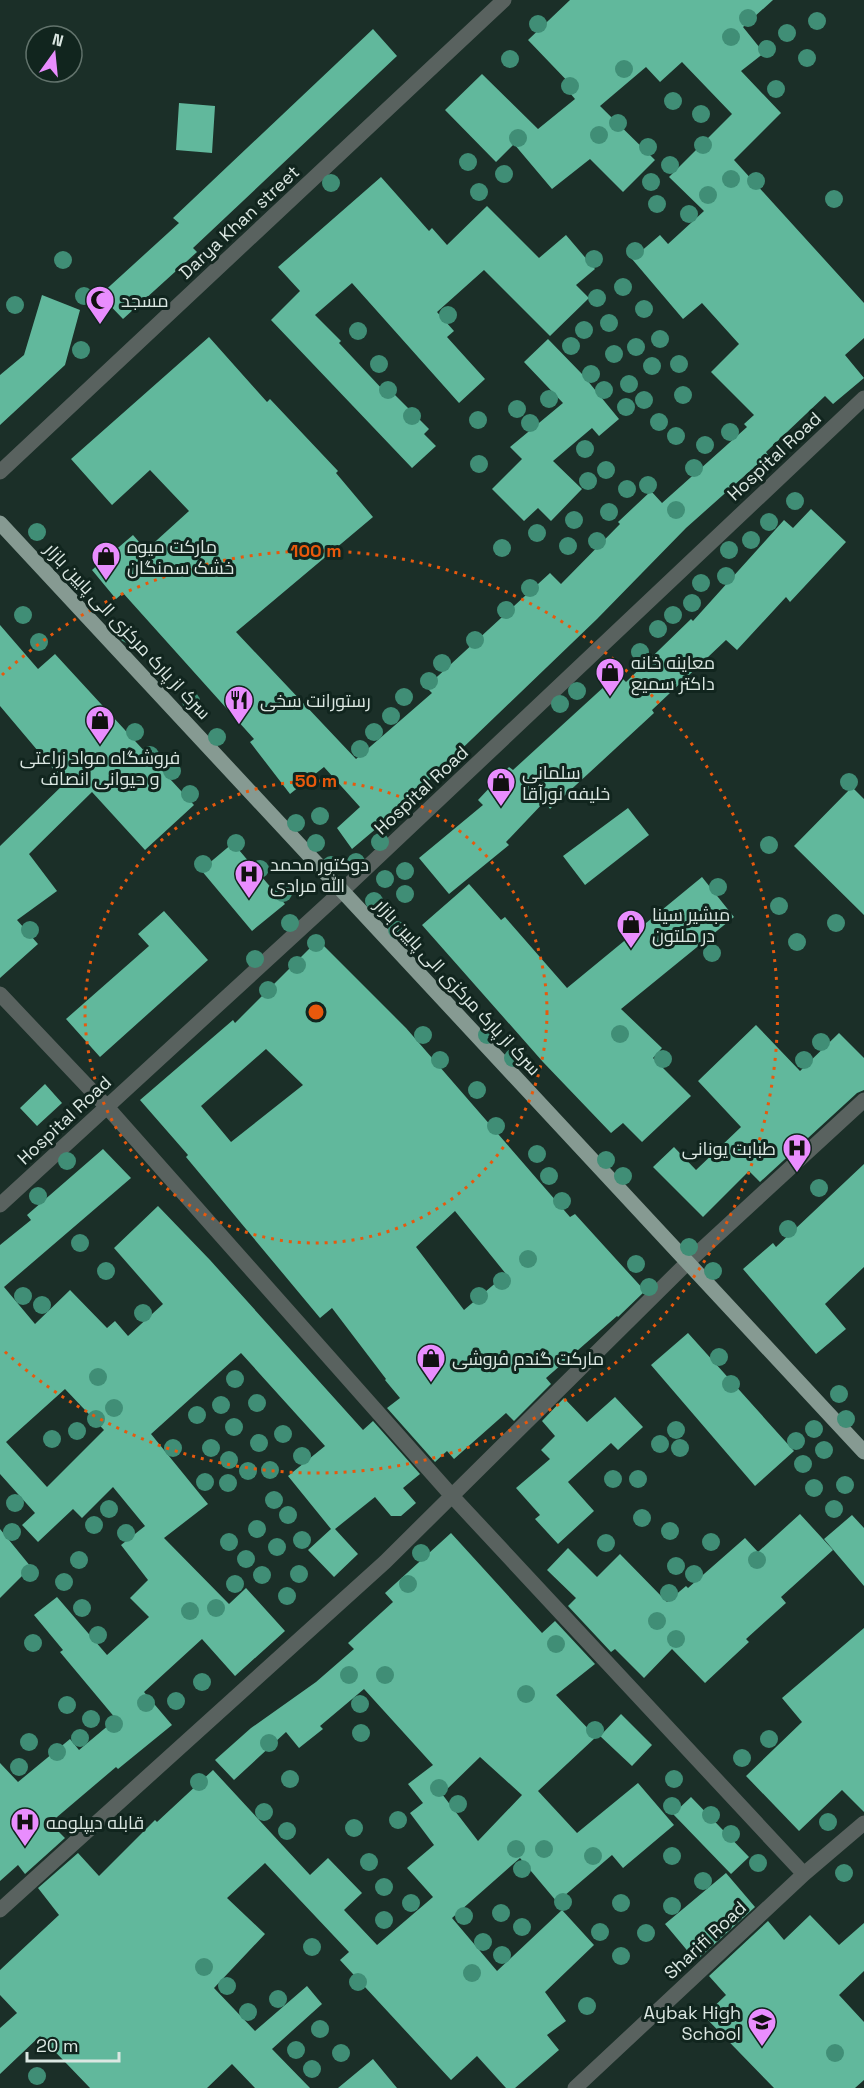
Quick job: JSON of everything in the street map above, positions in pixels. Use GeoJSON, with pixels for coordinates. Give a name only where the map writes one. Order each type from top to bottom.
{"type":"FeatureCollection","features":[{"type":"Feature","properties":{"kind":"main road","name":"سرک از پارک مرکزی الی پایین بازار"},"geometry":{"type":"LineString","coordinates":[[0,523],[864,1452]]}},
{"type":"Feature","properties":{"kind":"street","name":"Darya Khan street"},"geometry":{"type":"LineString","coordinates":[[0,472],[504,0]]}},
{"type":"Feature","properties":{"kind":"street","name":"Hospital Road"},"geometry":{"type":"LineString","coordinates":[[0,1205],[342,891],[864,398]]}},
{"type":"Feature","properties":{"kind":"street"},"geometry":{"type":"LineString","coordinates":[[0,994],[107,1107],[452,1496],[804,1874]]}},
{"type":"Feature","properties":{"kind":"street"},"geometry":{"type":"LineString","coordinates":[[0,1910],[385,1562],[688,1262],[864,1100]]}},
{"type":"Feature","properties":{"kind":"street","name":"Sharifi Road"},"geometry":{"type":"LineString","coordinates":[[575,2088],[804,1874],[864,1823]]}},
{"type":"Feature","properties":{"kind":"building"},"geometry":{"type":"Polygon","coordinates":[[[570,0],[773,0],[743,27],[764,53],[741,71],[781,113],[734,160],[864,303],[864,338],[845,355],[864,378],[833,404],[825,396],[766,452],[768,455],[686,528],[597,619],[397,811],[352,849],[337,828],[360,807],[324,767],[290,794],[250,742],[254,739],[123,593],[116,599],[92,570],[133,535],[146,550],[189,511],[150,470],[112,505],[71,459],[209,337],[267,402],[270,399],[338,471],[336,473],[373,517],[236,632],[356,759],[432,693],[426,687],[550,573],[561,584],[620,524],[618,522],[651,491],[662,503],[747,427],[744,424],[754,415],[711,372],[739,344],[702,303],[683,319],[632,259],[660,235],[668,244],[704,211],[669,177],[732,114],[682,62],[660,82],[646,67],[600,106],[655,160],[623,192],[590,159],[552,189],[514,144],[496,162],[445,110],[482,74],[538,129],[575,99],[569,92],[574,88],[528,40],[570,0]]]}},
{"type":"Feature","properties":{"kind":"building"},"geometry":{"type":"Polygon","coordinates":[[[373,29],[397,56],[193,248],[197,252],[123,319],[100,295],[179,223],[173,218],[373,29]]]}},
{"type":"Feature","properties":{"kind":"building"},"geometry":{"type":"Polygon","coordinates":[[[179,103],[215,106],[212,153],[176,150],[179,103]]]}},
{"type":"Feature","properties":{"kind":"building"},"geometry":{"type":"Polygon","coordinates":[[[381,177],[429,231],[432,228],[447,245],[487,206],[539,258],[566,235],[595,269],[576,285],[589,298],[550,336],[484,270],[437,312],[454,331],[447,337],[485,379],[459,403],[352,283],[315,315],[384,391],[388,388],[429,429],[424,434],[436,446],[412,468],[271,320],[300,291],[278,267],[381,177]]]}},
{"type":"Feature","properties":{"kind":"building"},"geometry":{"type":"Polygon","coordinates":[[[42,295],[80,310],[65,365],[0,425],[0,375],[24,355],[42,295]]]}},
{"type":"Feature","properties":{"kind":"building"},"geometry":{"type":"Polygon","coordinates":[[[548,339],[582,374],[619,419],[599,436],[592,428],[553,461],[582,489],[551,521],[538,508],[524,521],[492,489],[522,459],[510,447],[563,403],[524,362],[548,339]]]}},
{"type":"Feature","properties":{"kind":"building"},"geometry":{"type":"Polygon","coordinates":[[[811,509],[846,542],[790,602],[786,597],[737,650],[726,640],[652,710],[654,713],[550,809],[545,801],[506,842],[509,845],[449,894],[419,858],[483,805],[478,800],[509,767],[513,770],[618,674],[626,682],[691,619],[693,621],[784,520],[793,528],[811,509]]]}},
{"type":"Feature","properties":{"kind":"building"},"geometry":{"type":"Polygon","coordinates":[[[0,625],[38,669],[55,654],[194,805],[145,850],[92,792],[29,854],[57,891],[17,920],[38,944],[0,978],[0,846],[65,783],[0,706],[0,625]]]}},
{"type":"Feature","properties":{"kind":"building"},"geometry":{"type":"Polygon","coordinates":[[[852,787],[864,799],[864,915],[794,846],[852,787]]]}},
{"type":"Feature","properties":{"kind":"building"},"geometry":{"type":"Polygon","coordinates":[[[628,808],[649,835],[585,885],[563,856],[628,808]]]}},
{"type":"Feature","properties":{"kind":"building"},"geometry":{"type":"Polygon","coordinates":[[[233,843],[285,904],[252,931],[201,870],[233,843]]]}},
{"type":"Feature","properties":{"kind":"building"},"geometry":{"type":"Polygon","coordinates":[[[702,877],[734,917],[621,1009],[662,1048],[653,1058],[691,1096],[642,1142],[623,1123],[611,1133],[543,1062],[422,925],[469,884],[501,920],[505,917],[567,988],[702,877]]]}},
{"type":"Feature","properties":{"kind":"building"},"geometry":{"type":"Polygon","coordinates":[[[164,911],[208,960],[100,1057],[66,1019],[149,946],[138,934],[164,911]]]}},
{"type":"Feature","properties":{"kind":"building"},"geometry":{"type":"Polygon","coordinates":[[[318,940],[406,1028],[570,1217],[575,1214],[645,1291],[546,1378],[551,1384],[514,1421],[506,1413],[454,1459],[447,1451],[435,1462],[387,1408],[400,1398],[332,1308],[320,1318],[186,1157],[188,1155],[140,1100],[233,1020],[235,1023],[318,940]],[[266,1049],[201,1106],[231,1142],[303,1085],[266,1049]],[[455,1211],[416,1247],[464,1310],[506,1274],[455,1211]]]}},
{"type":"Feature","properties":{"kind":"building"},"geometry":{"type":"Polygon","coordinates":[[[756,1025],[800,1071],[839,1033],[864,1058],[864,1090],[857,1093],[760,1182],[749,1171],[703,1217],[653,1167],[674,1147],[696,1170],[741,1127],[698,1081],[756,1025]]]}},
{"type":"Feature","properties":{"kind":"building"},"geometry":{"type":"Polygon","coordinates":[[[45,1084],[62,1103],[37,1126],[20,1108],[45,1084]]]}},
{"type":"Feature","properties":{"kind":"building"},"geometry":{"type":"Polygon","coordinates":[[[103,1149],[131,1178],[4,1287],[35,1324],[70,1290],[107,1328],[115,1321],[128,1336],[163,1304],[114,1248],[158,1206],[210,1260],[363,1430],[373,1421],[420,1474],[403,1488],[416,1503],[401,1516],[391,1516],[375,1497],[335,1529],[358,1554],[334,1577],[308,1550],[331,1529],[288,1476],[325,1446],[241,1353],[151,1434],[208,1504],[164,1538],[229,1604],[246,1588],[285,1631],[235,1676],[202,1639],[144,1692],[172,1725],[118,1769],[116,1767],[50,1823],[65,1838],[25,1874],[18,1865],[0,1881],[0,1763],[18,1782],[70,1739],[79,1750],[116,1719],[60,1652],[63,1650],[34,1615],[57,1597],[107,1655],[149,1617],[130,1598],[148,1580],[121,1545],[145,1526],[113,1487],[82,1518],[73,1509],[38,1542],[22,1525],[35,1513],[0,1474],[0,1245],[31,1220],[27,1215],[103,1149]],[[65,1389],[6,1442],[47,1487],[104,1430],[65,1389]]]}},
{"type":"Feature","properties":{"kind":"building"},"geometry":{"type":"Polygon","coordinates":[[[864,1164],[864,1267],[825,1304],[846,1329],[816,1354],[743,1269],[773,1243],[776,1247],[864,1164]]]}},
{"type":"Feature","properties":{"kind":"building"},"geometry":{"type":"Polygon","coordinates":[[[688,1333],[794,1451],[755,1486],[651,1365],[688,1333]]]}},
{"type":"Feature","properties":{"kind":"building"},"geometry":{"type":"Polygon","coordinates":[[[615,1397],[643,1427],[618,1450],[611,1443],[568,1482],[594,1511],[558,1544],[535,1519],[540,1515],[516,1488],[550,1459],[541,1450],[555,1436],[542,1421],[564,1398],[587,1422],[615,1397]]]}},
{"type":"Feature","properties":{"kind":"building"},"geometry":{"type":"Polygon","coordinates":[[[800,1514],[833,1550],[781,1597],[786,1603],[746,1639],[749,1642],[705,1683],[672,1649],[644,1678],[615,1649],[611,1652],[568,1606],[576,1598],[547,1570],[568,1548],[597,1577],[620,1554],[667,1602],[686,1586],[688,1588],[745,1538],[758,1552],[800,1514]]]}},
{"type":"Feature","properties":{"kind":"building"},"geometry":{"type":"Polygon","coordinates":[[[852,1515],[864,1528],[864,1586],[824,1539],[852,1515]]]}},
{"type":"Feature","properties":{"kind":"building"},"geometry":{"type":"Polygon","coordinates":[[[0,1529],[31,1567],[0,1598],[0,1529]]]}},
{"type":"Feature","properties":{"kind":"building"},"geometry":{"type":"Polygon","coordinates":[[[451,1533],[542,1633],[555,1621],[595,1664],[556,1695],[596,1737],[538,1791],[577,1833],[638,1783],[674,1825],[623,1868],[612,1855],[557,1902],[520,1858],[452,1918],[497,1971],[562,1910],[594,1945],[545,1992],[566,2021],[547,2035],[559,2050],[515,2088],[506,2088],[477,2056],[451,2080],[340,1960],[349,1952],[265,1863],[227,1898],[265,1934],[214,1988],[255,2031],[307,1986],[322,2004],[272,2049],[310,2088],[255,2088],[232,2064],[207,2088],[90,2088],[40,2036],[0,2074],[0,2028],[17,2013],[0,1995],[0,1970],[59,1915],[38,1888],[78,1853],[99,1876],[155,1820],[157,1822],[213,1770],[310,1875],[328,1858],[362,1893],[344,1910],[377,1945],[433,1897],[407,1868],[434,1845],[410,1813],[423,1803],[408,1784],[433,1765],[364,1689],[320,1726],[323,1729],[299,1748],[286,1732],[234,1780],[215,1760],[251,1728],[316,1682],[354,1649],[348,1643],[393,1602],[385,1593],[451,1533]],[[480,1757],[442,1794],[478,1841],[522,1795],[480,1757]]]}},
{"type":"Feature","properties":{"kind":"building"},"geometry":{"type":"Polygon","coordinates":[[[864,1628],[864,1812],[842,1790],[799,1831],[746,1776],[802,1722],[782,1698],[864,1628]]]}},
{"type":"Feature","properties":{"kind":"building"},"geometry":{"type":"Polygon","coordinates":[[[621,1714],[652,1745],[632,1766],[600,1736],[621,1714]]]}},
{"type":"Feature","properties":{"kind":"building"},"geometry":{"type":"Polygon","coordinates":[[[691,1797],[749,1857],[731,1874],[673,1814],[691,1797]]]}},
{"type":"Feature","properties":{"kind":"building"},"geometry":{"type":"Polygon","coordinates":[[[726,1873],[755,1907],[696,1961],[665,1924],[726,1873]]]}},
{"type":"Feature","properties":{"kind":"building","name":"Aybak High School"},"geometry":{"type":"Polygon","coordinates":[[[810,1915],[839,1945],[864,1923],[864,1971],[839,1995],[864,2022],[864,2080],[855,2088],[774,2088],[704,2016],[726,1995],[709,1976],[768,1921],[784,1940],[810,1915]]]}},
{"type":"Feature","properties":{"kind":"building"},"geometry":{"type":"Polygon","coordinates":[[[373,2059],[397,2088],[338,2088],[373,2059]]]}},
{"type":"Feature","properties":{"kind":"place","name":"مسجد"},"geometry":{"type":"Point","coordinates":[100,326]}},
{"type":"Feature","properties":{"kind":"place","name":"مارکت میوه خشک سمنگان"},"geometry":{"type":"Point","coordinates":[106,582]}},
{"type":"Feature","properties":{"kind":"place","name":"معاینه خانه داکتر سمیع"},"geometry":{"type":"Point","coordinates":[610,698]}},
{"type":"Feature","properties":{"kind":"place","name":"رستورانت سخی"},"geometry":{"type":"Point","coordinates":[239,726]}},
{"type":"Feature","properties":{"kind":"place","name":"فروشگاه مواد زراعتی و حیوانی انصاف"},"geometry":{"type":"Point","coordinates":[100,746]}},
{"type":"Feature","properties":{"kind":"place","name":"سلمانی خلیفه نورآقا"},"geometry":{"type":"Point","coordinates":[501,808]}},
{"type":"Feature","properties":{"kind":"place","name":"دوکتور محمد الله مرادی"},"geometry":{"type":"Point","coordinates":[249,900]}},
{"type":"Feature","properties":{"kind":"place","name":"مبشیر سینا در ملتون"},"geometry":{"type":"Point","coordinates":[631,950]}},
{"type":"Feature","properties":{"kind":"place","name":"طبابت یونانی"},"geometry":{"type":"Point","coordinates":[797,1174]}},
{"type":"Feature","properties":{"kind":"place","name":"مارکت گندم فروشی"},"geometry":{"type":"Point","coordinates":[431,1384]}},
{"type":"Feature","properties":{"kind":"place","name":"قابله دیپلومه"},"geometry":{"type":"Point","coordinates":[25,1848]}},
{"type":"Feature","properties":{"kind":"place","name":"Aybak High School"},"geometry":{"type":"Point","coordinates":[762,2048]}}]}
